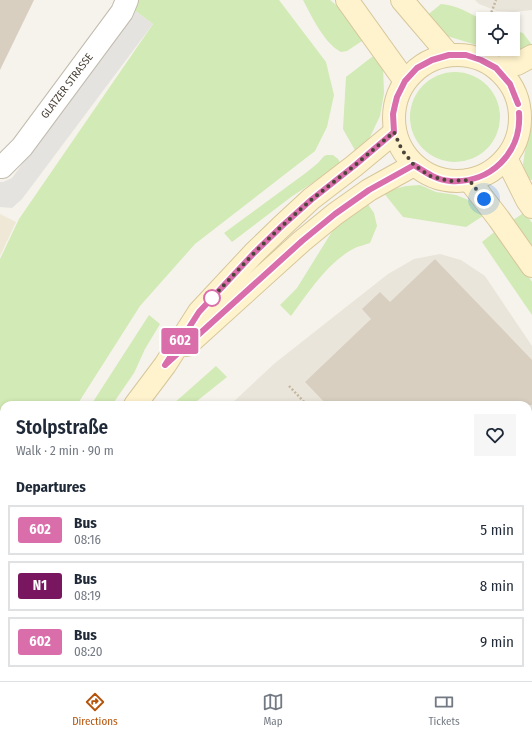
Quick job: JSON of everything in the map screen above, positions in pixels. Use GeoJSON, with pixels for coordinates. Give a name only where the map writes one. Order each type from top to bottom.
{"type":"FeatureCollection","features":[{"type":"Feature","properties":{"kind":"street","name":"GLATZER STRASSE"},"geometry":{"type":"LineString","coordinates":[[0,166],[2,166],[22,147],[122,12],[127,0]]}},
{"type":"Feature","properties":{"kind":"street"},"geometry":{"type":"LineString","coordinates":[[347,0],[405,81]]}},
{"type":"Feature","properties":{"kind":"street"},"geometry":{"type":"LineString","coordinates":[[402,0],[449,55]]}},
{"type":"Feature","properties":{"kind":"street"},"geometry":{"type":"LineString","coordinates":[[449,55],[466,55],[481,60],[496,68],[525,99],[516,141],[506,158],[496,168],[483,176],[469,180],[449,181],[430,176],[414,165],[402,150],[394,132],[393,114],[397,97],[405,81],[417,68],[432,60],[449,55]]}},
{"type":"Feature","properties":{"kind":"street"},"geometry":{"type":"LineString","coordinates":[[496,68],[517,64],[532,56]]}},
{"type":"Feature","properties":{"kind":"street"},"geometry":{"type":"LineString","coordinates":[[138,401],[165,365],[199,312],[254,253],[311,200],[394,132]]}},
{"type":"Feature","properties":{"kind":"street"},"geometry":{"type":"LineString","coordinates":[[506,158],[532,207]]}},
{"type":"Feature","properties":{"kind":"street"},"geometry":{"type":"LineString","coordinates":[[165,365],[302,241],[335,214],[369,190],[414,165]]}},
{"type":"Feature","properties":{"kind":"street"},"geometry":{"type":"LineString","coordinates":[[469,180],[532,266]]}},
{"type":"Feature","properties":{"kind":"path"},"geometry":{"type":"LineString","coordinates":[[492,12],[496,0]]}},
{"type":"Feature","properties":{"kind":"path"},"geometry":{"type":"LineString","coordinates":[[289,386],[303,401]]}},
{"type":"Feature","properties":{"kind":"shaded area"},"geometry":{"type":"Polygon","coordinates":[[[475,0],[532,0],[532,10],[514,12],[497,11],[479,4],[475,0]]]}},
{"type":"Feature","properties":{"kind":"shaded area"},"geometry":{"type":"Polygon","coordinates":[[[134,10],[153,24],[22,199],[12,208],[0,207],[0,182],[12,178],[134,10]]]}},
{"type":"Feature","properties":{"kind":"shaded area"},"geometry":{"type":"Polygon","coordinates":[[[0,214],[16,222],[0,256],[0,214]]]}},
{"type":"Feature","properties":{"kind":"shaded area"},"geometry":{"type":"Polygon","coordinates":[[[440,254],[461,260],[485,276],[532,346],[532,401],[234,401],[275,363],[388,274],[414,259],[440,254]]]}},
{"type":"Feature","properties":{"kind":"green space"},"geometry":{"type":"Polygon","coordinates":[[[139,0],[279,0],[326,62],[334,95],[327,127],[315,151],[195,244],[140,306],[80,401],[0,401],[0,259],[19,219],[153,24],[134,10],[139,0]]]}},
{"type":"Feature","properties":{"kind":"green space"},"geometry":{"type":"Polygon","coordinates":[[[303,0],[330,0],[341,9],[365,39],[347,51],[341,52],[324,36],[314,22],[303,0]]]}},
{"type":"Feature","properties":{"kind":"green space"},"geometry":{"type":"Polygon","coordinates":[[[441,4],[458,8],[476,16],[476,45],[447,36],[425,17],[441,4]]]}},
{"type":"Feature","properties":{"kind":"green space"},"geometry":{"type":"Polygon","coordinates":[[[520,32],[523,33],[532,47],[520,50],[520,32]]]}},
{"type":"Feature","properties":{"kind":"green space"},"geometry":{"type":"Polygon","coordinates":[[[377,53],[383,67],[384,93],[380,116],[369,139],[356,152],[343,129],[346,77],[377,53]]]}},
{"type":"Feature","properties":{"kind":"green space"},"geometry":{"type":"Polygon","coordinates":[[[455,72],[472,76],[487,85],[496,100],[500,117],[496,134],[487,149],[472,158],[455,162],[438,158],[423,149],[414,134],[410,117],[414,100],[423,85],[438,76],[455,72]]]}},
{"type":"Feature","properties":{"kind":"green space"},"geometry":{"type":"Polygon","coordinates":[[[532,120],[532,180],[526,179],[523,164],[532,120]]]}},
{"type":"Feature","properties":{"kind":"green space"},"geometry":{"type":"Polygon","coordinates":[[[327,155],[333,155],[341,164],[291,197],[232,242],[224,233],[307,172],[327,155]]]}},
{"type":"Feature","properties":{"kind":"green space"},"geometry":{"type":"Polygon","coordinates":[[[420,185],[436,192],[456,195],[476,203],[486,214],[466,227],[403,217],[383,192],[406,186],[420,185]]]}},
{"type":"Feature","properties":{"kind":"green space"},"geometry":{"type":"Polygon","coordinates":[[[367,203],[374,213],[377,226],[370,243],[353,249],[326,270],[291,316],[280,305],[297,288],[333,230],[367,203]]]}},
{"type":"Feature","properties":{"kind":"green space"},"geometry":{"type":"Polygon","coordinates":[[[525,212],[532,223],[532,248],[513,220],[525,212]]]}},
{"type":"Feature","properties":{"kind":"green space"},"geometry":{"type":"Polygon","coordinates":[[[498,229],[532,282],[532,315],[482,242],[498,229]]]}},
{"type":"Feature","properties":{"kind":"green space"},"geometry":{"type":"Polygon","coordinates":[[[149,315],[160,324],[145,349],[134,373],[115,401],[94,401],[149,315]]]}},
{"type":"Feature","properties":{"kind":"green space"},"geometry":{"type":"Polygon","coordinates":[[[216,366],[227,377],[197,401],[177,401],[216,366]]]}},
{"type":"Feature","properties":{"kind":"building"},"geometry":{"type":"Polygon","coordinates":[[[0,0],[34,0],[0,70],[0,0]]]}},
{"type":"Feature","properties":{"kind":"building"},"geometry":{"type":"Polygon","coordinates":[[[435,259],[532,360],[532,401],[323,401],[305,382],[371,319],[362,309],[380,292],[390,302],[435,259]]]}},
{"type":"Feature","properties":{"kind":"bus line","name":"602"},"geometry":{"type":"LineString","coordinates":[[518,104],[510,84],[496,68],[481,60],[466,55],[449,55],[432,60],[417,68],[405,81],[397,97],[393,114],[394,132],[311,200],[254,253],[199,312],[165,365],[302,241],[335,214],[369,190],[414,165],[430,176],[449,181],[469,180],[483,176],[496,168],[506,158],[516,141],[520,123],[519,113]]}},
{"type":"Feature","properties":{"kind":"route"},"geometry":{"type":"LineString","coordinates":[[212,298],[208,302],[254,253],[282,226],[311,200],[394,132],[402,150],[414,165],[430,176],[449,181],[469,180],[484,199]]}}]}
